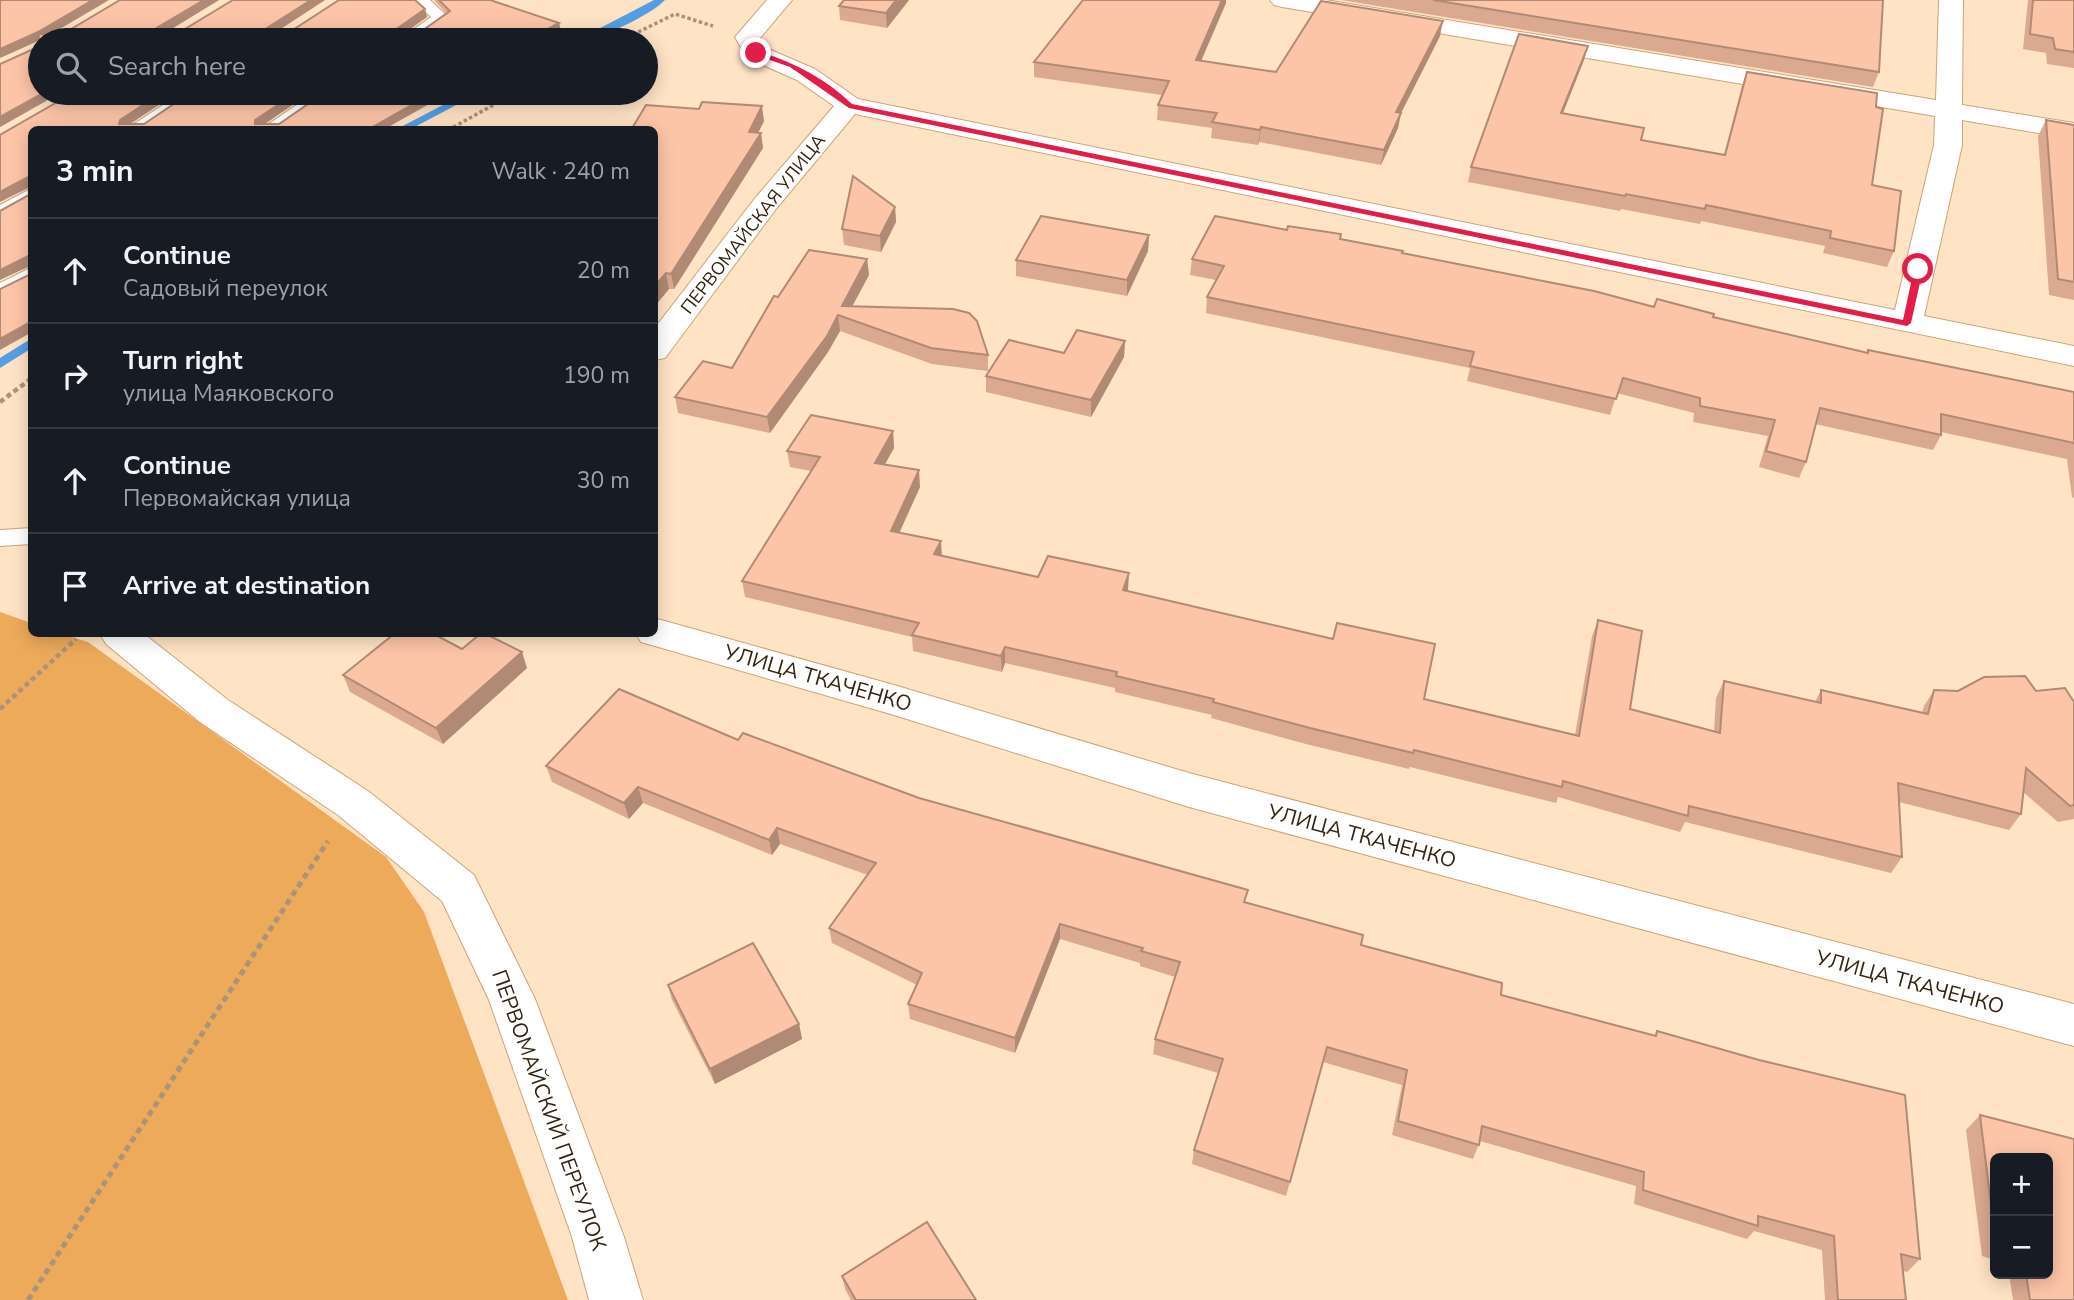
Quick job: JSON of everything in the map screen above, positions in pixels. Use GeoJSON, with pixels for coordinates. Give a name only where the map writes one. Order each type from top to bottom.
{"type":"FeatureCollection","features":[{"type":"Feature","properties":{"kind":"street"},"geometry":{"type":"LineString","coordinates":[[780,0],[747,37],[756,53],[792,65],[837,94],[849,106],[2074,356]]}},
{"type":"Feature","properties":{"kind":"street"},"geometry":{"type":"LineString","coordinates":[[1282,0],[2074,131]]}},
{"type":"Feature","properties":{"kind":"street"},"geometry":{"type":"LineString","coordinates":[[1907,323],[1948,145],[1951,0]]}},
{"type":"Feature","properties":{"kind":"street","name":"ПЕРВОМАЙСКАЯ УЛИЦА"},"geometry":{"type":"LineString","coordinates":[[658,346],[766,202],[849,106]]}},
{"type":"Feature","properties":{"kind":"street","name":"УЛИЦА ТКАЧЕНКО"},"geometry":{"type":"LineString","coordinates":[[658,633],[894,699],[1189,790],[2074,1025]]}},
{"type":"Feature","properties":{"kind":"street","name":"ПЕРВОМАЙСКИЙ ПЕРЕУЛОК"},"geometry":{"type":"LineString","coordinates":[[123,637],[214,711],[353,803],[457,888],[512,999],[598,1237],[616,1300]]}},
{"type":"Feature","properties":{"kind":"lane"},"geometry":{"type":"LineString","coordinates":[[421,0],[441,18],[426,28]]}},
{"type":"Feature","properties":{"kind":"lane"},"geometry":{"type":"LineString","coordinates":[[139,126],[173,105]]}},
{"type":"Feature","properties":{"kind":"lane"},"geometry":{"type":"LineString","coordinates":[[274,126],[307,105]]}},
{"type":"Feature","properties":{"kind":"lane"},"geometry":{"type":"LineString","coordinates":[[0,213],[28,196]]}},
{"type":"Feature","properties":{"kind":"lane"},"geometry":{"type":"LineString","coordinates":[[0,291],[28,275]]}},
{"type":"Feature","properties":{"kind":"lane"},"geometry":{"type":"LineString","coordinates":[[0,538],[28,536]]}},
{"type":"Feature","properties":{"kind":"path"},"geometry":{"type":"LineString","coordinates":[[646,28],[675,14],[747,37]]}},
{"type":"Feature","properties":{"kind":"path"},"geometry":{"type":"LineString","coordinates":[[455,126],[493,105]]}},
{"type":"Feature","properties":{"kind":"path"},"geometry":{"type":"LineString","coordinates":[[0,402],[28,381]]}},
{"type":"Feature","properties":{"kind":"path"},"geometry":{"type":"LineString","coordinates":[[0,709],[79,637]]}},
{"type":"Feature","properties":{"kind":"path"},"geometry":{"type":"LineString","coordinates":[[28,1300],[353,803]]}},
{"type":"Feature","properties":{"kind":"shaded area"},"geometry":{"type":"Polygon","coordinates":[[[0,612],[28,622],[28,637],[72,637],[88,642],[386,857],[424,912],[568,1300],[0,1300],[0,612]]]}},
{"type":"Feature","properties":{"kind":"building"},"geometry":{"type":"Polygon","coordinates":[[[93,0],[45,28],[28,28],[28,36],[0,49],[0,1],[93,0]]]}},
{"type":"Feature","properties":{"kind":"building"},"geometry":{"type":"Polygon","coordinates":[[[120,0],[204,0],[156,28],[73,28],[120,0]]]}},
{"type":"Feature","properties":{"kind":"building"},"geometry":{"type":"Polygon","coordinates":[[[233,0],[311,0],[267,28],[187,28],[233,0]]]}},
{"type":"Feature","properties":{"kind":"building"},"geometry":{"type":"Polygon","coordinates":[[[339,0],[415,0],[425,9],[398,28],[296,28],[339,0]]]}},
{"type":"Feature","properties":{"kind":"building"},"geometry":{"type":"Polygon","coordinates":[[[439,0],[490,0],[559,23],[550,28],[426,28],[450,11],[439,0]]]}},
{"type":"Feature","properties":{"kind":"building"},"geometry":{"type":"Polygon","coordinates":[[[844,0],[896,0],[886,13],[839,6],[844,0]]]}},
{"type":"Feature","properties":{"kind":"building"},"geometry":{"type":"Polygon","coordinates":[[[1083,0],[1222,0],[1196,60],[1276,72],[1321,1],[1443,21],[1396,112],[1401,113],[1384,150],[1261,127],[1260,130],[1212,122],[1217,113],[1158,105],[1169,81],[1034,62],[1083,0]]]}},
{"type":"Feature","properties":{"kind":"building"},"geometry":{"type":"Polygon","coordinates":[[[1433,0],[1883,0],[1879,72],[1433,0]]]}},
{"type":"Feature","properties":{"kind":"building"},"geometry":{"type":"Polygon","coordinates":[[[2033,0],[2074,0],[2074,52],[2055,49],[2053,38],[2030,34],[2033,0]]]}},
{"type":"Feature","properties":{"kind":"building"},"geometry":{"type":"Polygon","coordinates":[[[1519,34],[1588,46],[1561,113],[1644,128],[1641,140],[1725,155],[1747,72],[1877,93],[1876,107],[1883,109],[1872,185],[1901,191],[1894,251],[1830,238],[1831,231],[1706,205],[1705,209],[1471,167],[1519,34]]]}},
{"type":"Feature","properties":{"kind":"building"},"geometry":{"type":"Polygon","coordinates":[[[28,51],[28,101],[0,117],[0,64],[28,51]]]}},
{"type":"Feature","properties":{"kind":"building"},"geometry":{"type":"Polygon","coordinates":[[[702,102],[762,106],[749,132],[761,133],[671,274],[666,273],[658,282],[658,126],[633,126],[646,105],[699,109],[702,102]]]}},
{"type":"Feature","properties":{"kind":"building"},"geometry":{"type":"Polygon","coordinates":[[[52,105],[143,105],[120,120],[119,124],[144,124],[172,105],[278,105],[255,120],[255,124],[279,124],[307,105],[412,105],[374,126],[28,126],[28,177],[0,192],[0,135],[52,105]]]}},
{"type":"Feature","properties":{"kind":"building"},"geometry":{"type":"Polygon","coordinates":[[[2046,120],[2074,125],[2074,282],[2058,279],[2046,120]]]}},
{"type":"Feature","properties":{"kind":"building"},"geometry":{"type":"Polygon","coordinates":[[[853,176],[895,207],[880,236],[842,229],[853,176]]]}},
{"type":"Feature","properties":{"kind":"building"},"geometry":{"type":"Polygon","coordinates":[[[28,196],[28,256],[0,270],[0,211],[28,196]]]}},
{"type":"Feature","properties":{"kind":"building"},"geometry":{"type":"Polygon","coordinates":[[[1041,216],[1149,235],[1127,280],[1016,260],[1041,216]]]}},
{"type":"Feature","properties":{"kind":"building"},"geometry":{"type":"Polygon","coordinates":[[[1215,216],[1287,230],[1288,226],[1341,234],[1340,239],[1403,251],[1402,253],[1594,291],[1654,307],[1657,299],[1714,314],[1713,317],[1868,353],[1868,350],[2074,392],[2074,443],[1941,414],[1941,435],[1820,408],[1806,462],[1766,451],[1775,420],[1700,406],[1700,398],[1623,378],[1616,399],[1470,366],[1474,352],[1207,297],[1224,266],[1192,259],[1215,216]]]}},
{"type":"Feature","properties":{"kind":"building"},"geometry":{"type":"Polygon","coordinates":[[[809,250],[867,259],[842,306],[953,309],[969,313],[977,321],[988,355],[931,348],[838,315],[827,336],[767,417],[675,397],[703,361],[732,368],[774,296],[778,297],[809,250]]]}},
{"type":"Feature","properties":{"kind":"building"},"geometry":{"type":"Polygon","coordinates":[[[28,275],[28,323],[0,339],[0,289],[28,275]]]}},
{"type":"Feature","properties":{"kind":"building"},"geometry":{"type":"Polygon","coordinates":[[[1077,330],[1125,341],[1091,400],[986,376],[1009,340],[1064,353],[1077,330]]]}},
{"type":"Feature","properties":{"kind":"building"},"geometry":{"type":"Polygon","coordinates":[[[811,415],[893,431],[875,463],[919,470],[891,531],[941,541],[934,554],[1038,577],[1048,556],[1129,573],[1123,590],[1333,639],[1337,623],[1435,644],[1424,699],[1579,736],[1598,620],[1642,631],[1630,709],[1720,733],[1724,681],[1821,703],[1821,690],[1928,714],[1934,690],[1958,691],[1984,677],[2025,676],[2036,691],[2065,688],[2074,702],[2074,805],[2070,806],[2026,768],[2021,814],[1898,783],[1902,857],[1689,806],[1688,816],[1563,781],[1562,787],[1414,750],[1413,753],[1213,702],[1214,699],[1116,676],[1117,672],[1005,647],[1001,656],[912,635],[919,623],[742,581],[820,457],[787,451],[811,415]]]}},
{"type":"Feature","properties":{"kind":"building"},"geometry":{"type":"Polygon","coordinates":[[[390,637],[440,637],[462,649],[476,637],[492,637],[522,652],[436,728],[343,675],[390,637]]]}},
{"type":"Feature","properties":{"kind":"building"},"geometry":{"type":"Polygon","coordinates":[[[619,689],[738,740],[743,733],[919,798],[1248,890],[1244,902],[1363,935],[1361,945],[1502,983],[1501,995],[1656,1036],[1657,1031],[1759,1060],[1905,1095],[1920,1259],[1901,1254],[1906,1300],[1838,1300],[1834,1236],[1758,1216],[1758,1226],[1643,1190],[1644,1172],[1482,1126],[1479,1145],[1398,1121],[1407,1070],[1327,1047],[1290,1182],[1194,1150],[1223,1059],[1155,1039],[1180,962],[1141,951],[1143,948],[1060,924],[1015,1038],[908,1004],[922,973],[829,928],[876,863],[777,828],[769,840],[638,787],[624,803],[546,766],[619,689]]]}},
{"type":"Feature","properties":{"kind":"building"},"geometry":{"type":"Polygon","coordinates":[[[753,943],[799,1024],[710,1069],[668,985],[753,943]]]}},
{"type":"Feature","properties":{"kind":"building"},"geometry":{"type":"Polygon","coordinates":[[[1980,1115],[2074,1139],[2074,1300],[2030,1300],[2027,1279],[2053,1279],[2053,1153],[1990,1153],[1990,1196],[1980,1115]]]}},
{"type":"Feature","properties":{"kind":"building"},"geometry":{"type":"Polygon","coordinates":[[[927,1222],[976,1300],[856,1300],[842,1276],[927,1222]]]}},
{"type":"Feature","properties":{"kind":"waterway"},"geometry":{"type":"LineString","coordinates":[[607,28],[652,7],[660,0]]}},
{"type":"Feature","properties":{"kind":"waterway"},"geometry":{"type":"LineString","coordinates":[[408,126],[450,105]]}},
{"type":"Feature","properties":{"kind":"waterway"},"geometry":{"type":"LineString","coordinates":[[0,364],[28,345]]}},
{"type":"Feature","properties":{"kind":"route"},"geometry":{"type":"LineString","coordinates":[[756,53],[792,65],[837,94],[849,106],[1907,323],[1918,269]]}}]}
